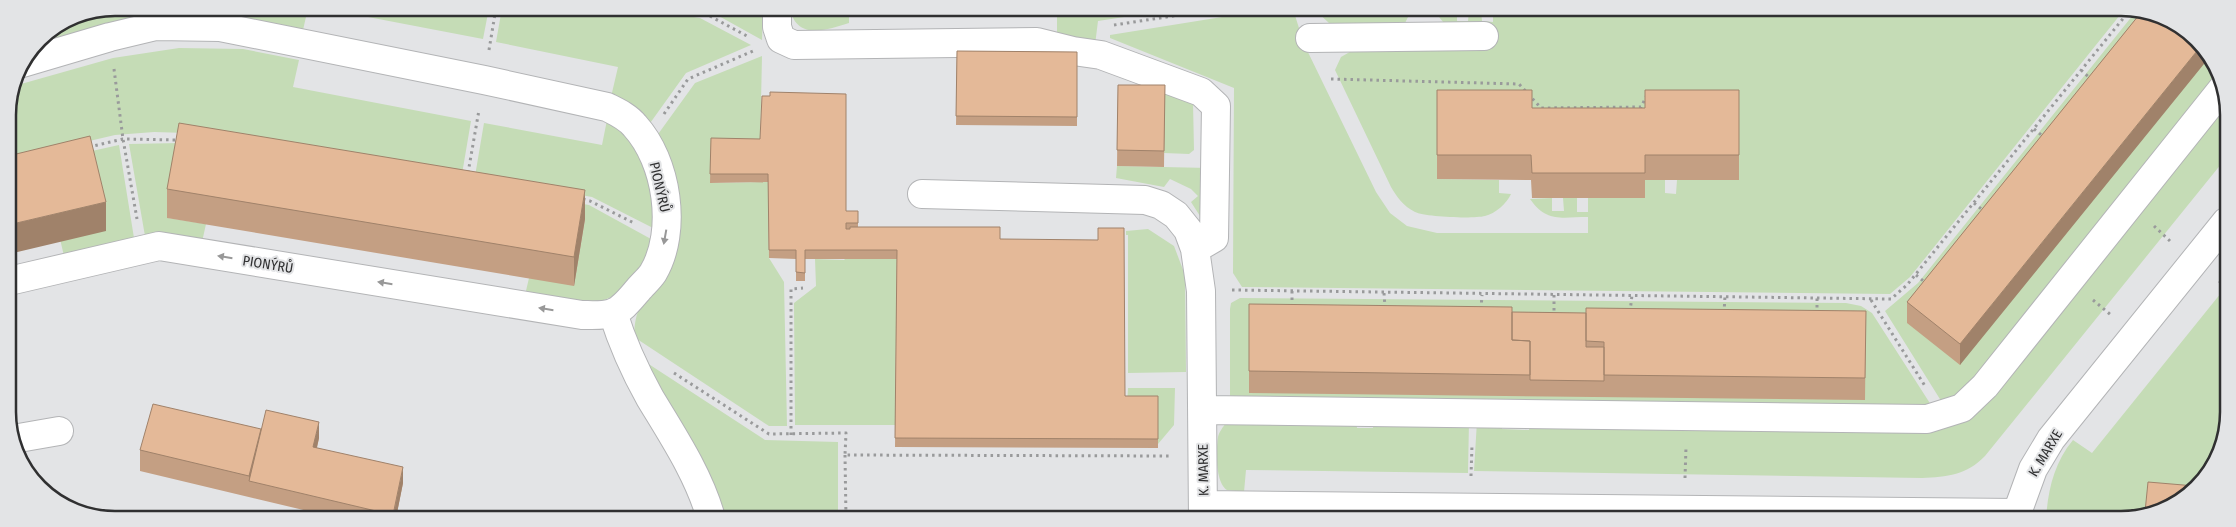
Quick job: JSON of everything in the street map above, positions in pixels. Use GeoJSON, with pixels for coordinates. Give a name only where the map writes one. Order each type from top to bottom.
{"type":"FeatureCollection","features":[{"type":"Feature","properties":{"kind":"street"},"geometry":{"type":"LineString","coordinates":[[777,16],[777,27],[773,42],[808,46],[1037,42],[1073,51],[1101,55],[1202,92],[1216,106],[1214,238],[1196,249]]}},
{"type":"Feature","properties":{"kind":"street","name":"PIONÝRŮ"},"geometry":{"type":"LineString","coordinates":[[16,279],[159,246],[582,315],[613,313],[630,300],[653,272],[665,240],[668,212],[660,172],[646,139],[634,124],[620,113],[607,107],[484,80],[220,27],[156,26],[110,37],[34,59]]}},
{"type":"Feature","properties":{"kind":"street"},"geometry":{"type":"LineString","coordinates":[[1310,38],[1484,36]]}},
{"type":"Feature","properties":{"kind":"street"},"geometry":{"type":"LineString","coordinates":[[1203,410],[1927,419],[1962,408],[1985,386],[2218,95]]}},
{"type":"Feature","properties":{"kind":"street","name":"K. MARXE"},"geometry":{"type":"LineString","coordinates":[[922,194],[1145,200],[1161,205],[1176,215],[1188,230],[1196,249],[1202,291],[1203,511]]}},
{"type":"Feature","properties":{"kind":"street","name":"K. MARXE"},"geometry":{"type":"LineString","coordinates":[[2019,511],[2033,469],[2051,439],[2220,230]]}},
{"type":"Feature","properties":{"kind":"street"},"geometry":{"type":"LineString","coordinates":[[613,313],[621,339],[649,395],[680,448],[709,511]]}},
{"type":"Feature","properties":{"kind":"street"},"geometry":{"type":"LineString","coordinates":[[20,438],[59,431]]}},
{"type":"Feature","properties":{"kind":"street","name":"K. MARXE"},"geometry":{"type":"LineString","coordinates":[[1256,511],[1469,507],[1779,511]]}},
{"type":"Feature","properties":{"kind":"path"},"geometry":{"type":"LineString","coordinates":[[711,16],[773,42]]}},
{"type":"Feature","properties":{"kind":"path"},"geometry":{"type":"LineString","coordinates":[[1101,55],[1103,27],[1174,16]]}},
{"type":"Feature","properties":{"kind":"path"},"geometry":{"type":"LineString","coordinates":[[1230,290],[1482,295],[1891,299],[1907,286],[2125,16]]}},
{"type":"Feature","properties":{"kind":"path"},"geometry":{"type":"LineString","coordinates":[[110,37],[123,139],[143,249]]}},
{"type":"Feature","properties":{"kind":"path"},"geometry":{"type":"LineString","coordinates":[[646,139],[688,79],[773,42]]}},
{"type":"Feature","properties":{"kind":"path"},"geometry":{"type":"LineString","coordinates":[[2081,70],[2099,86]]}},
{"type":"Feature","properties":{"kind":"path"},"geometry":{"type":"LineString","coordinates":[[1330,79],[1519,84],[1541,108],[1641,107],[1647,94],[1656,95]]}},
{"type":"Feature","properties":{"kind":"path"},"geometry":{"type":"LineString","coordinates":[[467,180],[478,122]]}},
{"type":"Feature","properties":{"kind":"path"},"geometry":{"type":"LineString","coordinates":[[2034,129],[2052,143]]}},
{"type":"Feature","properties":{"kind":"path"},"geometry":{"type":"LineString","coordinates":[[84,148],[123,139],[187,140]]}},
{"type":"Feature","properties":{"kind":"path"},"geometry":{"type":"LineString","coordinates":[[581,199],[590,201],[665,240]]}},
{"type":"Feature","properties":{"kind":"path"},"geometry":{"type":"LineString","coordinates":[[1974,203],[1986,213]]}},
{"type":"Feature","properties":{"kind":"path"},"geometry":{"type":"LineString","coordinates":[[2130,204],[2194,263]]}},
{"type":"Feature","properties":{"kind":"path"},"geometry":{"type":"LineString","coordinates":[[1916,275],[1935,289]]}},
{"type":"Feature","properties":{"kind":"path"},"geometry":{"type":"LineString","coordinates":[[2070,280],[2136,335]]}},
{"type":"Feature","properties":{"kind":"path"},"geometry":{"type":"LineString","coordinates":[[791,435],[791,289],[804,288]]}},
{"type":"Feature","properties":{"kind":"path"},"geometry":{"type":"LineString","coordinates":[[1292,291],[1293,317]]}},
{"type":"Feature","properties":{"kind":"path"},"geometry":{"type":"LineString","coordinates":[[1384,293],[1385,310]]}},
{"type":"Feature","properties":{"kind":"path"},"geometry":{"type":"LineString","coordinates":[[1481,311],[1482,295]]}},
{"type":"Feature","properties":{"kind":"path"},"geometry":{"type":"LineString","coordinates":[[1554,295],[1554,320]]}},
{"type":"Feature","properties":{"kind":"path"},"geometry":{"type":"LineString","coordinates":[[1629,321],[1632,295]]}},
{"type":"Feature","properties":{"kind":"path"},"geometry":{"type":"LineString","coordinates":[[1723,322],[1725,296]]}},
{"type":"Feature","properties":{"kind":"path"},"geometry":{"type":"LineString","coordinates":[[1816,323],[1818,298]]}},
{"type":"Feature","properties":{"kind":"path"},"geometry":{"type":"LineString","coordinates":[[1871,300],[1943,414]]}},
{"type":"Feature","properties":{"kind":"path"},"geometry":{"type":"LineString","coordinates":[[670,370],[768,434],[846,433],[846,511]]}},
{"type":"Feature","properties":{"kind":"path"},"geometry":{"type":"LineString","coordinates":[[1469,507],[1473,414]]}},
{"type":"Feature","properties":{"kind":"path"},"geometry":{"type":"LineString","coordinates":[[1684,509],[1686,416]]}},
{"type":"Feature","properties":{"kind":"path"},"geometry":{"type":"LineString","coordinates":[[845,455],[1202,456]]}},
{"type":"Feature","properties":{"kind":"green space"},"geometry":{"type":"Polygon","coordinates":[[[109,16],[306,16],[303,30],[245,19],[41,49],[60,33],[83,21],[109,16]]]}},
{"type":"Feature","properties":{"kind":"green space"},"geometry":{"type":"Polygon","coordinates":[[[363,16],[487,16],[483,39],[363,16]]]}},
{"type":"Feature","properties":{"kind":"green space"},"geometry":{"type":"Polygon","coordinates":[[[501,16],[688,16],[700,18],[751,45],[686,73],[648,126],[611,97],[618,67],[496,42],[501,16]]]}},
{"type":"Feature","properties":{"kind":"green space"},"geometry":{"type":"Polygon","coordinates":[[[719,16],[763,16],[762,40],[719,16]]]}},
{"type":"Feature","properties":{"kind":"green space"},"geometry":{"type":"Polygon","coordinates":[[[792,16],[849,16],[849,23],[814,31],[799,25],[792,16]]]}},
{"type":"Feature","properties":{"kind":"green space"},"geometry":{"type":"Polygon","coordinates":[[[1057,16],[1131,16],[1098,21],[1095,45],[1057,38],[1057,16]]]}},
{"type":"Feature","properties":{"kind":"green space"},"geometry":{"type":"Polygon","coordinates":[[[1228,16],[1295,16],[1304,44],[1376,192],[1390,213],[1407,226],[1437,233],[1588,233],[1588,217],[1555,217],[1542,212],[1530,199],[1552,198],[1552,211],[1564,211],[1563,198],[1577,198],[1577,212],[1588,212],[1588,198],[1644,198],[1645,180],[1665,180],[1665,193],[1676,194],[1677,180],[1739,179],[1664,102],[1437,179],[1499,180],[1499,193],[1511,194],[1500,208],[1489,215],[1449,217],[1420,214],[1404,204],[1391,187],[1335,70],[1341,57],[1355,49],[1448,28],[1438,16],[1457,16],[1457,21],[1468,21],[1468,16],[1482,16],[1482,21],[1493,22],[1493,16],[2119,16],[1910,277],[1890,294],[1242,287],[1233,273],[1234,88],[1110,38],[1110,35],[1228,16]]]}},
{"type":"Feature","properties":{"kind":"green space"},"geometry":{"type":"Polygon","coordinates":[[[1322,16],[1408,16],[1405,23],[1393,30],[1341,28],[1329,23],[1322,16]]]}},
{"type":"Feature","properties":{"kind":"green space"},"geometry":{"type":"Polygon","coordinates":[[[2132,17],[2153,21],[2165,26],[2191,45],[2210,71],[2216,85],[1978,381],[1943,404],[1885,311],[1918,283],[2132,17]]]}},
{"type":"Feature","properties":{"kind":"green space"},"geometry":{"type":"Polygon","coordinates":[[[179,48],[243,49],[299,60],[293,87],[471,121],[462,174],[220,134],[154,132],[115,135],[16,158],[16,109],[22,84],[113,58],[179,48]]]}},
{"type":"Feature","properties":{"kind":"green space"},"geometry":{"type":"Polygon","coordinates":[[[762,56],[760,148],[710,183],[768,182],[769,258],[784,282],[787,426],[769,426],[634,337],[638,311],[654,290],[656,137],[695,83],[762,56]]]}},
{"type":"Feature","properties":{"kind":"green space"},"geometry":{"type":"Polygon","coordinates":[[[1147,79],[1193,102],[1194,150],[1189,154],[1164,153],[1147,79]]]}},
{"type":"Feature","properties":{"kind":"green space"},"geometry":{"type":"Polygon","coordinates":[[[2219,105],[2220,165],[1985,456],[1964,471],[1948,476],[1922,478],[1474,471],[1477,421],[1502,421],[1502,429],[1529,430],[1530,422],[1752,424],[1752,432],[1769,432],[1770,425],[1939,423],[2219,105]]]}},
{"type":"Feature","properties":{"kind":"green space"},"geometry":{"type":"Polygon","coordinates":[[[607,120],[619,127],[634,144],[651,184],[655,229],[592,197],[475,176],[484,123],[602,145],[607,120]]]}},
{"type":"Feature","properties":{"kind":"green space"},"geometry":{"type":"Polygon","coordinates":[[[180,143],[168,218],[206,224],[202,242],[145,236],[129,144],[180,143]]]}},
{"type":"Feature","properties":{"kind":"green space"},"geometry":{"type":"Polygon","coordinates":[[[119,145],[134,238],[64,256],[42,162],[119,145]]]}},
{"type":"Feature","properties":{"kind":"green space"},"geometry":{"type":"Polygon","coordinates":[[[1117,166],[1209,168],[1209,230],[1191,202],[1198,196],[1191,189],[1170,179],[1164,187],[1116,178],[1117,166]]]}},
{"type":"Feature","properties":{"kind":"green space"},"geometry":{"type":"Polygon","coordinates":[[[542,197],[589,205],[651,239],[642,263],[628,284],[619,292],[596,302],[582,303],[525,295],[529,278],[574,285],[585,219],[542,197]]]}},
{"type":"Feature","properties":{"kind":"green space"},"geometry":{"type":"Polygon","coordinates":[[[1148,229],[1174,246],[1185,275],[1186,372],[1128,373],[1128,235],[1126,235],[1126,231],[1148,229]]]}},
{"type":"Feature","properties":{"kind":"green space"},"geometry":{"type":"Polygon","coordinates":[[[846,258],[897,259],[895,425],[795,425],[794,303],[816,286],[815,259],[844,260],[846,258]]]}},
{"type":"Feature","properties":{"kind":"green space"},"geometry":{"type":"Polygon","coordinates":[[[2220,294],[2220,418],[2215,444],[2210,456],[2195,477],[2170,497],[2140,509],[2127,511],[2047,511],[2053,477],[2061,458],[2073,440],[2092,453],[2220,294]]]}},
{"type":"Feature","properties":{"kind":"green space"},"geometry":{"type":"Polygon","coordinates":[[[1240,298],[1846,303],[1861,306],[1872,313],[1933,408],[1230,401],[1230,309],[1231,303],[1240,298]]]}},
{"type":"Feature","properties":{"kind":"green space"},"geometry":{"type":"Polygon","coordinates":[[[644,361],[765,440],[838,442],[838,511],[717,511],[644,361]]]}},
{"type":"Feature","properties":{"kind":"green space"},"geometry":{"type":"Polygon","coordinates":[[[1128,388],[1175,388],[1174,425],[1158,444],[1127,405],[1128,388]]]}},
{"type":"Feature","properties":{"kind":"green space"},"geometry":{"type":"Polygon","coordinates":[[[1356,420],[1357,428],[1373,428],[1374,420],[1469,421],[1468,473],[1246,470],[1244,492],[1227,490],[1220,480],[1217,465],[1217,443],[1219,433],[1226,423],[1356,420]]]}},
{"type":"Feature","properties":{"kind":"building"},"geometry":{"type":"Polygon","coordinates":[[[2137,17],[2165,26],[2191,45],[2196,52],[1960,344],[1907,302],[2137,17]]]}},
{"type":"Feature","properties":{"kind":"building"},"geometry":{"type":"Polygon","coordinates":[[[957,51],[1077,52],[1077,117],[956,116],[957,51]]]}},
{"type":"Feature","properties":{"kind":"building"},"geometry":{"type":"Polygon","coordinates":[[[1118,85],[1165,85],[1164,151],[1117,150],[1118,85]]]}},
{"type":"Feature","properties":{"kind":"building"},"geometry":{"type":"Polygon","coordinates":[[[1437,90],[1532,90],[1532,108],[1645,108],[1645,90],[1739,90],[1739,155],[1645,155],[1645,173],[1532,173],[1531,155],[1437,155],[1437,90]]]}},
{"type":"Feature","properties":{"kind":"building"},"geometry":{"type":"Polygon","coordinates":[[[770,92],[846,94],[846,211],[858,211],[858,223],[846,223],[846,229],[850,229],[850,227],[1000,227],[1000,239],[1098,240],[1098,228],[1124,228],[1125,396],[1158,396],[1158,439],[895,438],[897,250],[805,250],[805,273],[796,272],[796,250],[769,250],[768,174],[710,174],[711,138],[760,139],[762,96],[770,96],[770,92]]]}},
{"type":"Feature","properties":{"kind":"building"},"geometry":{"type":"Polygon","coordinates":[[[179,123],[585,190],[574,257],[167,189],[179,123]]]}},
{"type":"Feature","properties":{"kind":"building"},"geometry":{"type":"Polygon","coordinates":[[[90,136],[106,202],[16,223],[16,154],[90,136]]]}},
{"type":"Feature","properties":{"kind":"building"},"geometry":{"type":"Polygon","coordinates":[[[1249,304],[1512,307],[1512,340],[1530,341],[1530,375],[1249,371],[1249,304]]]}},
{"type":"Feature","properties":{"kind":"building"},"geometry":{"type":"Polygon","coordinates":[[[1586,308],[1866,311],[1865,378],[1604,375],[1604,342],[1586,341],[1586,308]]]}},
{"type":"Feature","properties":{"kind":"building"},"geometry":{"type":"Polygon","coordinates":[[[1512,312],[1586,313],[1586,347],[1604,347],[1604,381],[1530,380],[1530,341],[1512,340],[1512,312]]]}},
{"type":"Feature","properties":{"kind":"building"},"geometry":{"type":"Polygon","coordinates":[[[153,404],[261,429],[249,476],[140,450],[153,404]]]}},
{"type":"Feature","properties":{"kind":"building"},"geometry":{"type":"Polygon","coordinates":[[[266,410],[319,422],[313,447],[403,467],[394,511],[376,511],[249,481],[266,410]]]}},
{"type":"Feature","properties":{"kind":"building"},"geometry":{"type":"Polygon","coordinates":[[[2148,482],[2187,485],[2159,503],[2145,507],[2148,482]]]}}]}
